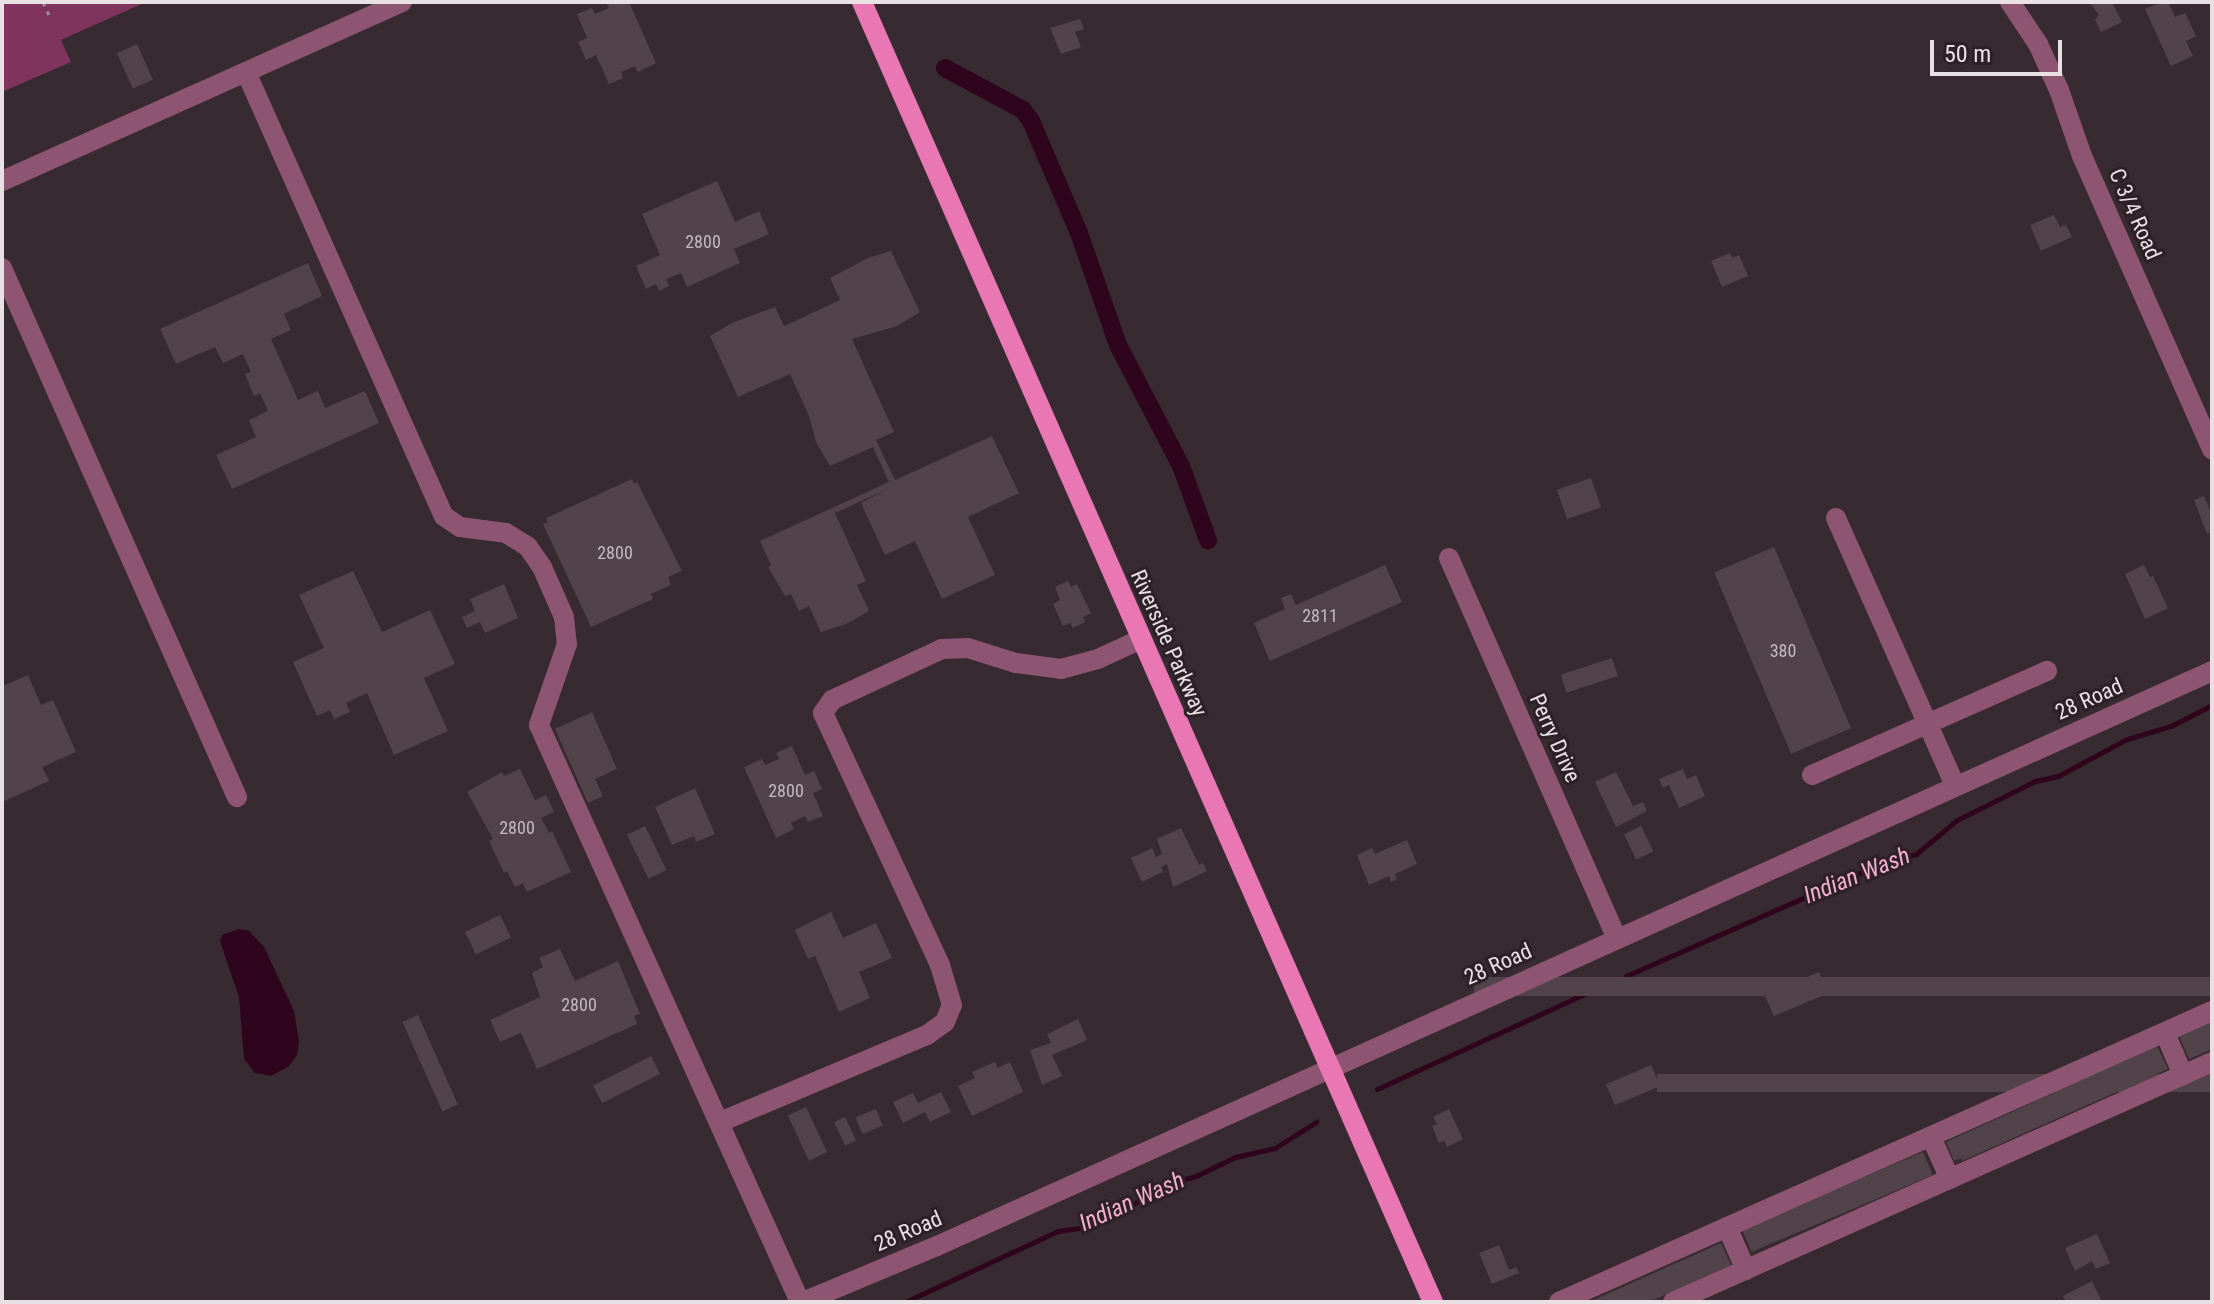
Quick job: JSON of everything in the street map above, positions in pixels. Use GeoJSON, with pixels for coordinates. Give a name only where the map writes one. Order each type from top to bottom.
{"type":"FeatureCollection","features":[{"type":"Feature","properties":{"kind":"main road","name":"Riverside Parkway"},"geometry":{"type":"LineString","coordinates":[[862,2],[1433,1302]]}},
{"type":"Feature","properties":{"kind":"street"},"geometry":{"type":"LineString","coordinates":[[2,181],[402,2]]}},
{"type":"Feature","properties":{"kind":"street","name":"C 3/4 Road"},"geometry":{"type":"LineString","coordinates":[[2010,2],[2038,44],[2059,90],[2082,156],[2212,449]]}},
{"type":"Feature","properties":{"kind":"street"},"geometry":{"type":"LineString","coordinates":[[246,72],[444,516],[460,527],[506,533],[528,547],[542,567],[564,617],[567,644],[539,725],[802,1302]]}},
{"type":"Feature","properties":{"kind":"street"},"geometry":{"type":"LineString","coordinates":[[2,268],[237,797]]}},
{"type":"Feature","properties":{"kind":"street"},"geometry":{"type":"LineString","coordinates":[[1836,518],[1955,785]]}},
{"type":"Feature","properties":{"kind":"street","name":"Perry Drive"},"geometry":{"type":"LineString","coordinates":[[1449,558],[1616,937]]}},
{"type":"Feature","properties":{"kind":"street"},"geometry":{"type":"LineString","coordinates":[[720,1122],[927,1035],[945,1022],[952,1005],[940,965],[823,713],[832,700],[942,649],[968,648],[1016,663],[1061,669],[1098,659],[1141,639]]}},
{"type":"Feature","properties":{"kind":"street"},"geometry":{"type":"LineString","coordinates":[[1812,775],[2047,671]]}},
{"type":"Feature","properties":{"kind":"street","name":"28 Road"},"geometry":{"type":"LineString","coordinates":[[802,1302],[937,1246],[1616,937],[2212,671]]}},
{"type":"Feature","properties":{"kind":"street"},"geometry":{"type":"LineString","coordinates":[[1559,1302],[2212,1011]]}},
{"type":"Feature","properties":{"kind":"street"},"geometry":{"type":"LineString","coordinates":[[2165,1033],[2183,1075]]}},
{"type":"Feature","properties":{"kind":"street"},"geometry":{"type":"LineString","coordinates":[[1673,1302],[2212,1062]]}},
{"type":"Feature","properties":{"kind":"street"},"geometry":{"type":"LineString","coordinates":[[1931,1137],[1950,1179]]}},
{"type":"Feature","properties":{"kind":"street"},"geometry":{"type":"LineString","coordinates":[[1727,1227],[1746,1270]]}},
{"type":"Feature","properties":{"kind":"path"},"geometry":{"type":"LineString","coordinates":[[43,2],[50,17]]}},
{"type":"Feature","properties":{"kind":"shaded area"},"geometry":{"type":"Polygon","coordinates":[[[2,2],[146,2],[61,40],[71,62],[2,92],[2,2]]]}},
{"type":"Feature","properties":{"kind":"shaded area"},"geometry":{"type":"Polygon","coordinates":[[[239,929],[249,931],[264,947],[294,1011],[299,1041],[297,1055],[289,1066],[271,1076],[255,1073],[244,1059],[239,997],[220,941],[222,935],[239,929]]]}},
{"type":"Feature","properties":{"kind":"building"},"geometry":{"type":"Polygon","coordinates":[[[606,2],[629,2],[656,63],[638,72],[635,66],[621,72],[623,78],[609,84],[596,55],[586,60],[578,42],[587,38],[577,14],[592,8],[595,14],[609,8],[606,2]]]}},
{"type":"Feature","properties":{"kind":"building"},"geometry":{"type":"Polygon","coordinates":[[[2089,2],[2112,2],[2122,22],[2101,32],[2095,20],[2099,15],[2089,2]]]}},
{"type":"Feature","properties":{"kind":"building"},"geometry":{"type":"Polygon","coordinates":[[[2168,2],[2175,17],[2185,13],[2196,36],[2186,41],[2193,56],[2171,66],[2145,9],[2168,2]]]}},
{"type":"Feature","properties":{"kind":"building"},"geometry":{"type":"Polygon","coordinates":[[[1080,19],[1084,29],[1075,32],[1081,47],[1061,54],[1050,28],[1080,19]]]}},
{"type":"Feature","properties":{"kind":"building"},"geometry":{"type":"Polygon","coordinates":[[[137,44],[153,80],[133,89],[117,53],[137,44]]]}},
{"type":"Feature","properties":{"kind":"building"},"geometry":{"type":"Polygon","coordinates":[[[717,181],[735,222],[759,211],[769,234],[734,249],[740,263],[687,287],[681,273],[666,279],[669,286],[659,291],[656,284],[646,289],[636,266],[660,255],[642,214],[717,181]]]}},
{"type":"Feature","properties":{"kind":"building"},"geometry":{"type":"Polygon","coordinates":[[[2054,215],[2060,227],[2066,225],[2072,237],[2041,251],[2030,225],[2054,215]]]}},
{"type":"Feature","properties":{"kind":"building"},"geometry":{"type":"Polygon","coordinates":[[[891,251],[920,312],[897,326],[852,339],[894,432],[876,440],[895,480],[992,436],[1019,493],[968,517],[995,575],[942,599],[915,541],[885,555],[861,503],[890,488],[835,513],[866,581],[857,585],[869,611],[846,624],[821,632],[809,606],[799,611],[791,594],[785,596],[768,567],[771,565],[760,541],[889,482],[873,447],[830,466],[816,442],[809,416],[790,374],[738,397],[710,336],[732,323],[775,307],[784,326],[840,300],[830,278],[868,258],[891,251]]]}},
{"type":"Feature","properties":{"kind":"building"},"geometry":{"type":"Polygon","coordinates":[[[1730,253],[1732,258],[1739,255],[1748,276],[1722,287],[1711,261],[1730,253]]]}},
{"type":"Feature","properties":{"kind":"building"},"geometry":{"type":"Polygon","coordinates":[[[308,263],[322,296],[284,314],[291,330],[271,339],[298,400],[318,391],[325,408],[365,391],[379,423],[232,489],[216,455],[256,437],[249,420],[268,411],[260,393],[254,396],[245,374],[251,372],[243,354],[223,363],[215,347],[176,364],[160,329],[308,263]]]}},
{"type":"Feature","properties":{"kind":"building"},"geometry":{"type":"Polygon","coordinates":[[[1591,478],[1601,507],[1567,519],[1557,490],[1591,478]]]}},
{"type":"Feature","properties":{"kind":"building"},"geometry":{"type":"Polygon","coordinates":[[[632,479],[634,484],[637,482],[682,571],[668,577],[671,585],[651,594],[653,599],[591,627],[543,524],[548,522],[546,518],[632,479]]]}},
{"type":"Feature","properties":{"kind":"building"},"geometry":{"type":"Polygon","coordinates":[[[2204,496],[2212,515],[2212,532],[2207,534],[2194,500],[2204,496]]]}},
{"type":"Feature","properties":{"kind":"building"},"geometry":{"type":"Polygon","coordinates":[[[1774,547],[1851,728],[1791,754],[1714,572],[1774,547]]]}},
{"type":"Feature","properties":{"kind":"building"},"geometry":{"type":"Polygon","coordinates":[[[1385,565],[1402,602],[1270,661],[1254,623],[1285,609],[1281,598],[1291,594],[1296,605],[1385,565]]]}},
{"type":"Feature","properties":{"kind":"building"},"geometry":{"type":"Polygon","coordinates":[[[2144,565],[2150,577],[2153,576],[2168,608],[2145,619],[2125,574],[2144,565]]]}},
{"type":"Feature","properties":{"kind":"building"},"geometry":{"type":"Polygon","coordinates":[[[353,571],[382,632],[430,610],[455,664],[424,678],[448,731],[394,755],[367,693],[346,703],[350,712],[334,719],[330,710],[317,716],[293,662],[324,648],[299,595],[353,571]]]}},
{"type":"Feature","properties":{"kind":"building"},"geometry":{"type":"Polygon","coordinates":[[[1068,581],[1071,587],[1077,584],[1091,613],[1083,617],[1085,622],[1073,628],[1070,623],[1063,626],[1053,604],[1060,600],[1055,587],[1068,581]]]}},
{"type":"Feature","properties":{"kind":"building"},"geometry":{"type":"Polygon","coordinates":[[[504,584],[518,618],[485,633],[480,622],[467,628],[462,617],[475,611],[470,599],[504,584]]]}},
{"type":"Feature","properties":{"kind":"building"},"geometry":{"type":"Polygon","coordinates":[[[1612,658],[1618,676],[1567,693],[1561,675],[1612,658]]]}},
{"type":"Feature","properties":{"kind":"building"},"geometry":{"type":"Polygon","coordinates":[[[28,675],[41,705],[53,700],[76,752],[42,767],[49,781],[2,802],[2,678],[5,685],[28,675]]]}},
{"type":"Feature","properties":{"kind":"building"},"geometry":{"type":"Polygon","coordinates":[[[592,712],[617,769],[595,779],[603,796],[588,803],[555,729],[592,712]]]}},
{"type":"Feature","properties":{"kind":"building"},"geometry":{"type":"Polygon","coordinates":[[[792,746],[805,775],[814,771],[822,789],[813,793],[823,816],[808,822],[805,816],[791,823],[794,829],[776,838],[744,767],[762,759],[765,765],[779,759],[776,753],[792,746]]]}},
{"type":"Feature","properties":{"kind":"building"},"geometry":{"type":"Polygon","coordinates":[[[520,769],[535,800],[546,795],[554,812],[541,818],[549,833],[552,831],[571,872],[527,892],[523,883],[515,887],[507,871],[504,873],[489,841],[493,839],[467,792],[502,772],[504,776],[520,769]]]}},
{"type":"Feature","properties":{"kind":"building"},"geometry":{"type":"Polygon","coordinates":[[[1683,769],[1687,779],[1696,775],[1705,796],[1679,808],[1669,785],[1663,788],[1659,779],[1683,769]]]}},
{"type":"Feature","properties":{"kind":"building"},"geometry":{"type":"Polygon","coordinates":[[[1616,772],[1633,806],[1643,802],[1647,811],[1616,827],[1595,782],[1616,772]]]}},
{"type":"Feature","properties":{"kind":"building"},"geometry":{"type":"Polygon","coordinates":[[[695,788],[715,834],[696,842],[694,836],[672,845],[655,807],[695,788]]]}},
{"type":"Feature","properties":{"kind":"building"},"geometry":{"type":"Polygon","coordinates":[[[645,826],[666,870],[649,879],[627,835],[645,826]]]}},
{"type":"Feature","properties":{"kind":"building"},"geometry":{"type":"Polygon","coordinates":[[[1641,826],[1653,851],[1636,859],[1624,834],[1641,826]]]}},
{"type":"Feature","properties":{"kind":"building"},"geometry":{"type":"Polygon","coordinates":[[[1181,828],[1199,865],[1203,863],[1207,871],[1173,887],[1167,864],[1161,867],[1163,872],[1142,882],[1131,858],[1152,848],[1156,857],[1162,854],[1157,839],[1181,828]]]}},
{"type":"Feature","properties":{"kind":"building"},"geometry":{"type":"Polygon","coordinates":[[[1407,840],[1417,864],[1395,874],[1397,879],[1391,882],[1389,876],[1369,885],[1357,855],[1372,848],[1375,854],[1407,840]]]}},
{"type":"Feature","properties":{"kind":"building"},"geometry":{"type":"Polygon","coordinates":[[[831,912],[843,938],[876,923],[892,958],[859,972],[870,998],[839,1012],[815,956],[808,959],[795,930],[831,912]]]}},
{"type":"Feature","properties":{"kind":"building"},"geometry":{"type":"Polygon","coordinates":[[[500,915],[511,937],[476,955],[465,932],[500,915]]]}},
{"type":"Feature","properties":{"kind":"building"},"geometry":{"type":"Polygon","coordinates":[[[560,949],[575,981],[618,961],[640,1014],[634,1016],[637,1024],[537,1069],[521,1033],[500,1042],[490,1020],[540,997],[532,973],[543,967],[539,958],[560,949]]]}},
{"type":"Feature","properties":{"kind":"building"},"geometry":{"type":"Polygon","coordinates":[[[1819,972],[1828,993],[1774,1016],[1765,995],[1819,972]]]}},
{"type":"Feature","properties":{"kind":"building"},"geometry":{"type":"Polygon","coordinates":[[[1474,977],[2212,977],[2212,996],[1474,996],[1474,977]]]}},
{"type":"Feature","properties":{"kind":"building"},"geometry":{"type":"Polygon","coordinates":[[[418,1015],[458,1105],[442,1111],[402,1022],[418,1015]]]}},
{"type":"Feature","properties":{"kind":"building"},"geometry":{"type":"Polygon","coordinates":[[[1078,1019],[1087,1040],[1052,1055],[1062,1076],[1042,1085],[1030,1050],[1051,1043],[1047,1034],[1078,1019]]]}},
{"type":"Feature","properties":{"kind":"building"},"geometry":{"type":"Polygon","coordinates":[[[2212,1021],[2212,1049],[2189,1059],[2179,1036],[2212,1021]]]}},
{"type":"Feature","properties":{"kind":"building"},"geometry":{"type":"Polygon","coordinates":[[[2157,1046],[2168,1069],[1962,1161],[1961,1158],[1954,1161],[1946,1142],[2157,1046]]]}},
{"type":"Feature","properties":{"kind":"building"},"geometry":{"type":"Polygon","coordinates":[[[651,1056],[660,1074],[602,1103],[593,1086],[651,1056]]]}},
{"type":"Feature","properties":{"kind":"building"},"geometry":{"type":"Polygon","coordinates":[[[995,1062],[998,1068],[1010,1062],[1023,1092],[972,1116],[958,1086],[975,1078],[972,1072],[995,1062]]]}},
{"type":"Feature","properties":{"kind":"building"},"geometry":{"type":"Polygon","coordinates":[[[1651,1065],[1660,1086],[1615,1105],[1606,1084],[1651,1065]]]}},
{"type":"Feature","properties":{"kind":"building"},"geometry":{"type":"Polygon","coordinates":[[[1657,1074],[2212,1074],[2212,1092],[1657,1092],[1657,1074]]]}},
{"type":"Feature","properties":{"kind":"building"},"geometry":{"type":"Polygon","coordinates":[[[941,1092],[951,1112],[930,1122],[925,1112],[903,1123],[893,1102],[913,1093],[918,1103],[941,1092]]]}},
{"type":"Feature","properties":{"kind":"building"},"geometry":{"type":"Polygon","coordinates":[[[806,1107],[827,1152],[809,1161],[788,1115],[806,1107]]]}},
{"type":"Feature","properties":{"kind":"building"},"geometry":{"type":"Polygon","coordinates":[[[876,1109],[883,1126],[862,1134],[856,1117],[876,1109]]]}},
{"type":"Feature","properties":{"kind":"building"},"geometry":{"type":"Polygon","coordinates":[[[1449,1109],[1463,1139],[1447,1147],[1444,1141],[1439,1143],[1432,1126],[1437,1124],[1433,1117],[1449,1109]]]}},
{"type":"Feature","properties":{"kind":"building"},"geometry":{"type":"Polygon","coordinates":[[[845,1117],[856,1141],[845,1146],[834,1122],[845,1117]]]}},
{"type":"Feature","properties":{"kind":"building"},"geometry":{"type":"Polygon","coordinates":[[[1923,1152],[1933,1175],[1751,1252],[1742,1229],[1923,1152]]]}},
{"type":"Feature","properties":{"kind":"building"},"geometry":{"type":"Polygon","coordinates":[[[2097,1234],[2110,1263],[2096,1269],[2092,1261],[2075,1271],[2065,1248],[2097,1234]]]}},
{"type":"Feature","properties":{"kind":"building"},"geometry":{"type":"Polygon","coordinates":[[[1721,1243],[1731,1265],[1649,1302],[1589,1302],[1721,1243]]]}},
{"type":"Feature","properties":{"kind":"building"},"geometry":{"type":"Polygon","coordinates":[[[1499,1245],[1509,1270],[1516,1267],[1519,1273],[1492,1284],[1479,1253],[1499,1245]]]}},
{"type":"Feature","properties":{"kind":"building"},"geometry":{"type":"Polygon","coordinates":[[[2092,1281],[2102,1302],[2066,1302],[2063,1296],[2092,1281]]]}},
{"type":"Feature","properties":{"kind":"waterway"},"geometry":{"type":"LineString","coordinates":[[945,68],[1023,110],[1031,121],[1079,233],[1118,345],[1181,466],[1208,540]]}},
{"type":"Feature","properties":{"kind":"waterway","name":"Indian Wash"},"geometry":{"type":"LineString","coordinates":[[1626,976],[1875,866],[1916,854],[1957,820],[2035,781],[2058,776],[2127,739],[2171,726],[2212,705]]}},
{"type":"Feature","properties":{"kind":"waterway","name":"Indian Wash"},"geometry":{"type":"LineString","coordinates":[[1377,1089],[1598,988]]}},
{"type":"Feature","properties":{"kind":"waterway","name":"Indian Wash"},"geometry":{"type":"LineString","coordinates":[[905,1302],[1058,1231],[1086,1227],[1128,1208],[1161,1185],[1196,1176],[1235,1157],[1275,1148],[1316,1122]]}}]}
